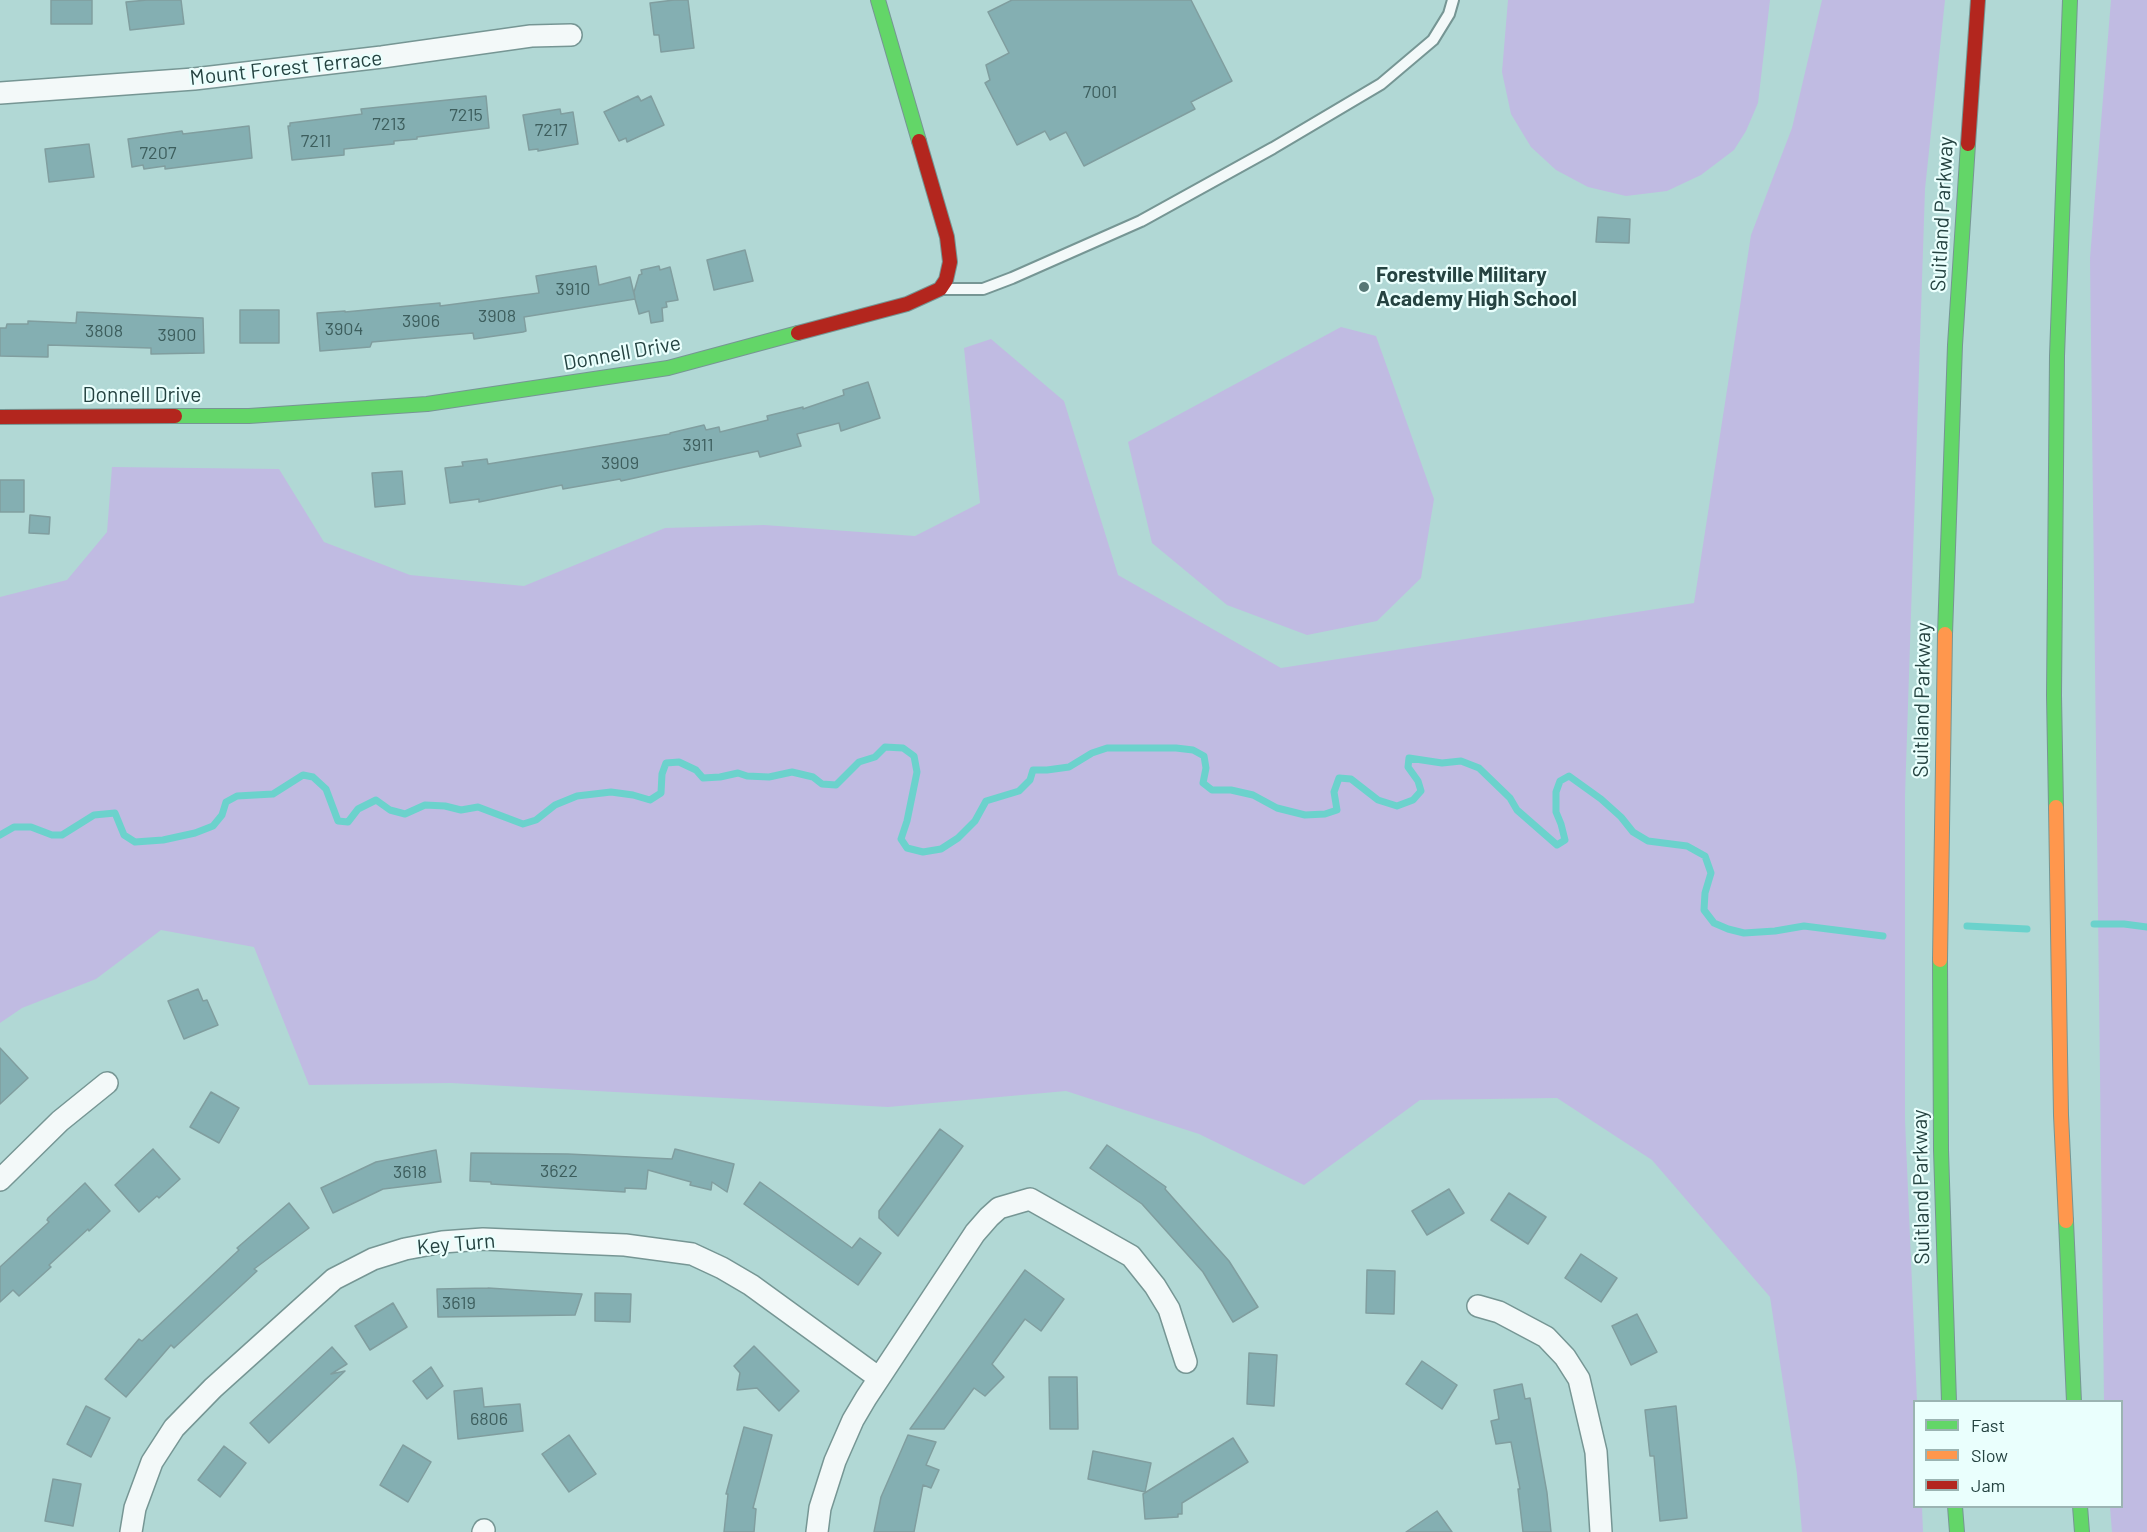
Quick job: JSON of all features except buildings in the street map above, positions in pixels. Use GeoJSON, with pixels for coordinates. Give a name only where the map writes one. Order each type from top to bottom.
{"type":"FeatureCollection","features":[{"type":"Feature","properties":{"kind":"main road"},"geometry":{"type":"LineString","coordinates":[[878,0],[947,237],[950,262],[946,280],[940,289]]}},
{"type":"Feature","properties":{"kind":"main road","name":"Suitland Parkway"},"geometry":{"type":"LineString","coordinates":[[1949,1400],[1941,1138],[1942,704],[1955,356],[1965,172],[1978,0]]}},
{"type":"Feature","properties":{"kind":"main road"},"geometry":{"type":"LineString","coordinates":[[2070,0],[2057,356],[2054,706],[2060,1092],[2074,1400]]}},
{"type":"Feature","properties":{"kind":"main road","name":"Donnell Drive"},"geometry":{"type":"LineString","coordinates":[[0,417],[249,416],[427,404],[668,368],[907,304],[940,289]]}},
{"type":"Feature","properties":{"kind":"main road"},"geometry":{"type":"LineString","coordinates":[[1955,1508],[1957,1532]]}},
{"type":"Feature","properties":{"kind":"main road"},"geometry":{"type":"LineString","coordinates":[[2080,1508],[2082,1532]]}},
{"type":"Feature","properties":{"kind":"street","name":"Mount Forest Terrace"},"geometry":{"type":"LineString","coordinates":[[0,93],[194,79],[521,38],[571,35]]}},
{"type":"Feature","properties":{"kind":"street"},"geometry":{"type":"LineString","coordinates":[[0,1180],[60,1121],[107,1083]]}},
{"type":"Feature","properties":{"kind":"street"},"geometry":{"type":"LineString","coordinates":[[818,1532],[820,1508],[835,1461],[853,1420],[956,1262],[989,1216],[999,1208],[1030,1199],[1131,1256],[1155,1286],[1169,1309],[1186,1362]]}},
{"type":"Feature","properties":{"kind":"street","name":"Key Turn"},"geometry":{"type":"LineString","coordinates":[[131,1532],[135,1508],[152,1462],[174,1428],[213,1388],[334,1279],[373,1259],[405,1248],[483,1239],[625,1245],[692,1254],[751,1285],[879,1378]]}},
{"type":"Feature","properties":{"kind":"street"},"geometry":{"type":"LineString","coordinates":[[1478,1306],[1499,1312],[1546,1337],[1565,1357],[1579,1379],[1596,1452],[1601,1532]]}},
{"type":"Feature","properties":{"kind":"lane"},"geometry":{"type":"LineString","coordinates":[[940,289],[983,289],[1012,278],[1141,221],[1273,148],[1381,84],[1433,40],[1449,14],[1453,0]]}},
{"type":"Feature","properties":{"kind":"shaded area"},"geometry":{"type":"Polygon","coordinates":[[[1508,0],[1770,0],[1758,103],[1746,131],[1734,150],[1701,175],[1667,191],[1626,196],[1588,187],[1556,170],[1531,147],[1511,114],[1502,72],[1508,0]]]}},
{"type":"Feature","properties":{"kind":"shaded area"},"geometry":{"type":"Polygon","coordinates":[[[1822,0],[1945,0],[1925,189],[1905,796],[1905,1120],[1917,1400],[1913,1400],[1913,1508],[1922,1508],[1923,1532],[1802,1532],[1797,1474],[1770,1297],[1652,1160],[1557,1098],[1420,1100],[1304,1185],[1199,1134],[1066,1091],[888,1107],[451,1083],[309,1085],[254,947],[161,930],[96,979],[22,1008],[0,1023],[0,597],[67,580],[107,532],[112,467],[279,469],[324,542],[410,575],[524,586],[665,528],[764,525],[915,536],[980,503],[964,348],[991,339],[1064,401],[1118,575],[1281,668],[1694,603],[1751,235],[1792,128],[1822,0]]]}},
{"type":"Feature","properties":{"kind":"shaded area"},"geometry":{"type":"Polygon","coordinates":[[[2111,0],[2147,0],[2147,1532],[2112,1532],[2110,1508],[2123,1508],[2123,1400],[2104,1400],[2090,258],[2111,0]]]}},
{"type":"Feature","properties":{"kind":"shaded area"},"geometry":{"type":"Polygon","coordinates":[[[1341,327],[1376,336],[1434,499],[1421,578],[1377,621],[1307,635],[1227,605],[1152,543],[1128,442],[1341,327]]]}},
{"type":"Feature","properties":{"kind":"waterway"},"geometry":{"type":"LineString","coordinates":[[0,835],[14,827],[31,827],[52,835],[62,835],[94,815],[115,813],[124,835],[135,842],[163,840],[195,833],[213,826],[222,815],[226,802],[237,796],[273,794],[303,775],[313,777],[326,789],[338,821],[348,822],[358,809],[376,800],[390,810],[405,814],[425,805],[461,810],[478,807],[523,824],[536,820],[555,805],[577,796],[611,792],[650,800],[661,793],[662,774],[666,763],[679,762],[696,770],[703,778],[738,773],[747,776],[769,777],[792,772],[813,777],[822,784],[836,785],[859,762],[875,757],[885,747],[903,748],[914,756],[917,772],[901,839],[907,848],[923,852],[941,849],[958,838],[975,821],[986,801],[1019,791],[1030,780],[1033,770],[1069,767],[1092,753],[1107,748],[1193,750],[1204,756],[1206,768],[1203,783],[1212,790],[1231,790],[1253,795],[1277,808],[1305,815],[1325,814],[1337,810],[1334,792],[1339,778],[1351,779],[1378,800],[1397,806],[1413,800],[1421,791],[1418,781],[1408,767],[1409,758],[1442,763],[1461,761],[1479,768],[1510,798],[1517,810],[1557,845],[1565,840],[1556,812],[1556,792],[1560,781],[1569,776],[1601,799],[1621,817],[1633,832],[1648,841],[1687,846],[1705,856],[1711,873],[1705,893],[1704,910],[1714,923],[1728,929],[1744,933],[1804,926],[1883,936]]}},
{"type":"Feature","properties":{"kind":"waterway"},"geometry":{"type":"LineString","coordinates":[[2094,924],[2147,927]]}},
{"type":"Feature","properties":{"kind":"waterway"},"geometry":{"type":"LineString","coordinates":[[1967,926],[2027,929]]}},
{"type":"Feature","properties":{"kind":"traffic: fast"},"geometry":{"type":"LineString","coordinates":[[878,0],[919,141]]}},
{"type":"Feature","properties":{"kind":"traffic: fast"},"geometry":{"type":"LineString","coordinates":[[2056,807],[2054,695],[2057,356],[2070,0]]}},
{"type":"Feature","properties":{"kind":"traffic: fast"},"geometry":{"type":"LineString","coordinates":[[1945,634],[1955,345],[1968,144]]}},
{"type":"Feature","properties":{"kind":"traffic: fast"},"geometry":{"type":"LineString","coordinates":[[175,416],[249,416],[427,404],[668,368],[798,333]]}},
{"type":"Feature","properties":{"kind":"traffic: fast"},"geometry":{"type":"LineString","coordinates":[[1940,960],[1941,1150],[1949,1400]]}},
{"type":"Feature","properties":{"kind":"traffic: fast"},"geometry":{"type":"LineString","coordinates":[[2066,1221],[2074,1400]]}},
{"type":"Feature","properties":{"kind":"traffic: fast"},"geometry":{"type":"LineString","coordinates":[[1955,1508],[1957,1532]]}},
{"type":"Feature","properties":{"kind":"traffic: fast"},"geometry":{"type":"LineString","coordinates":[[2080,1508],[2082,1532]]}},
{"type":"Feature","properties":{"kind":"traffic: slow"},"geometry":{"type":"LineString","coordinates":[[1940,960],[1945,634]]}},
{"type":"Feature","properties":{"kind":"traffic: slow"},"geometry":{"type":"LineString","coordinates":[[2056,807],[2061,1115],[2066,1221]]}},
{"type":"Feature","properties":{"kind":"traffic: jam"},"geometry":{"type":"LineString","coordinates":[[1968,144],[1978,0]]}},
{"type":"Feature","properties":{"kind":"traffic: jam"},"geometry":{"type":"LineString","coordinates":[[798,333],[907,304],[940,289],[946,280],[950,262],[947,237],[919,141]]}},
{"type":"Feature","properties":{"kind":"traffic: jam"},"geometry":{"type":"LineString","coordinates":[[0,417],[175,416]]}},
{"type":"Feature","properties":{"kind":"place","name":"Forestville Military Academy High School"},"geometry":{"type":"Point","coordinates":[1364,287]}}]}
